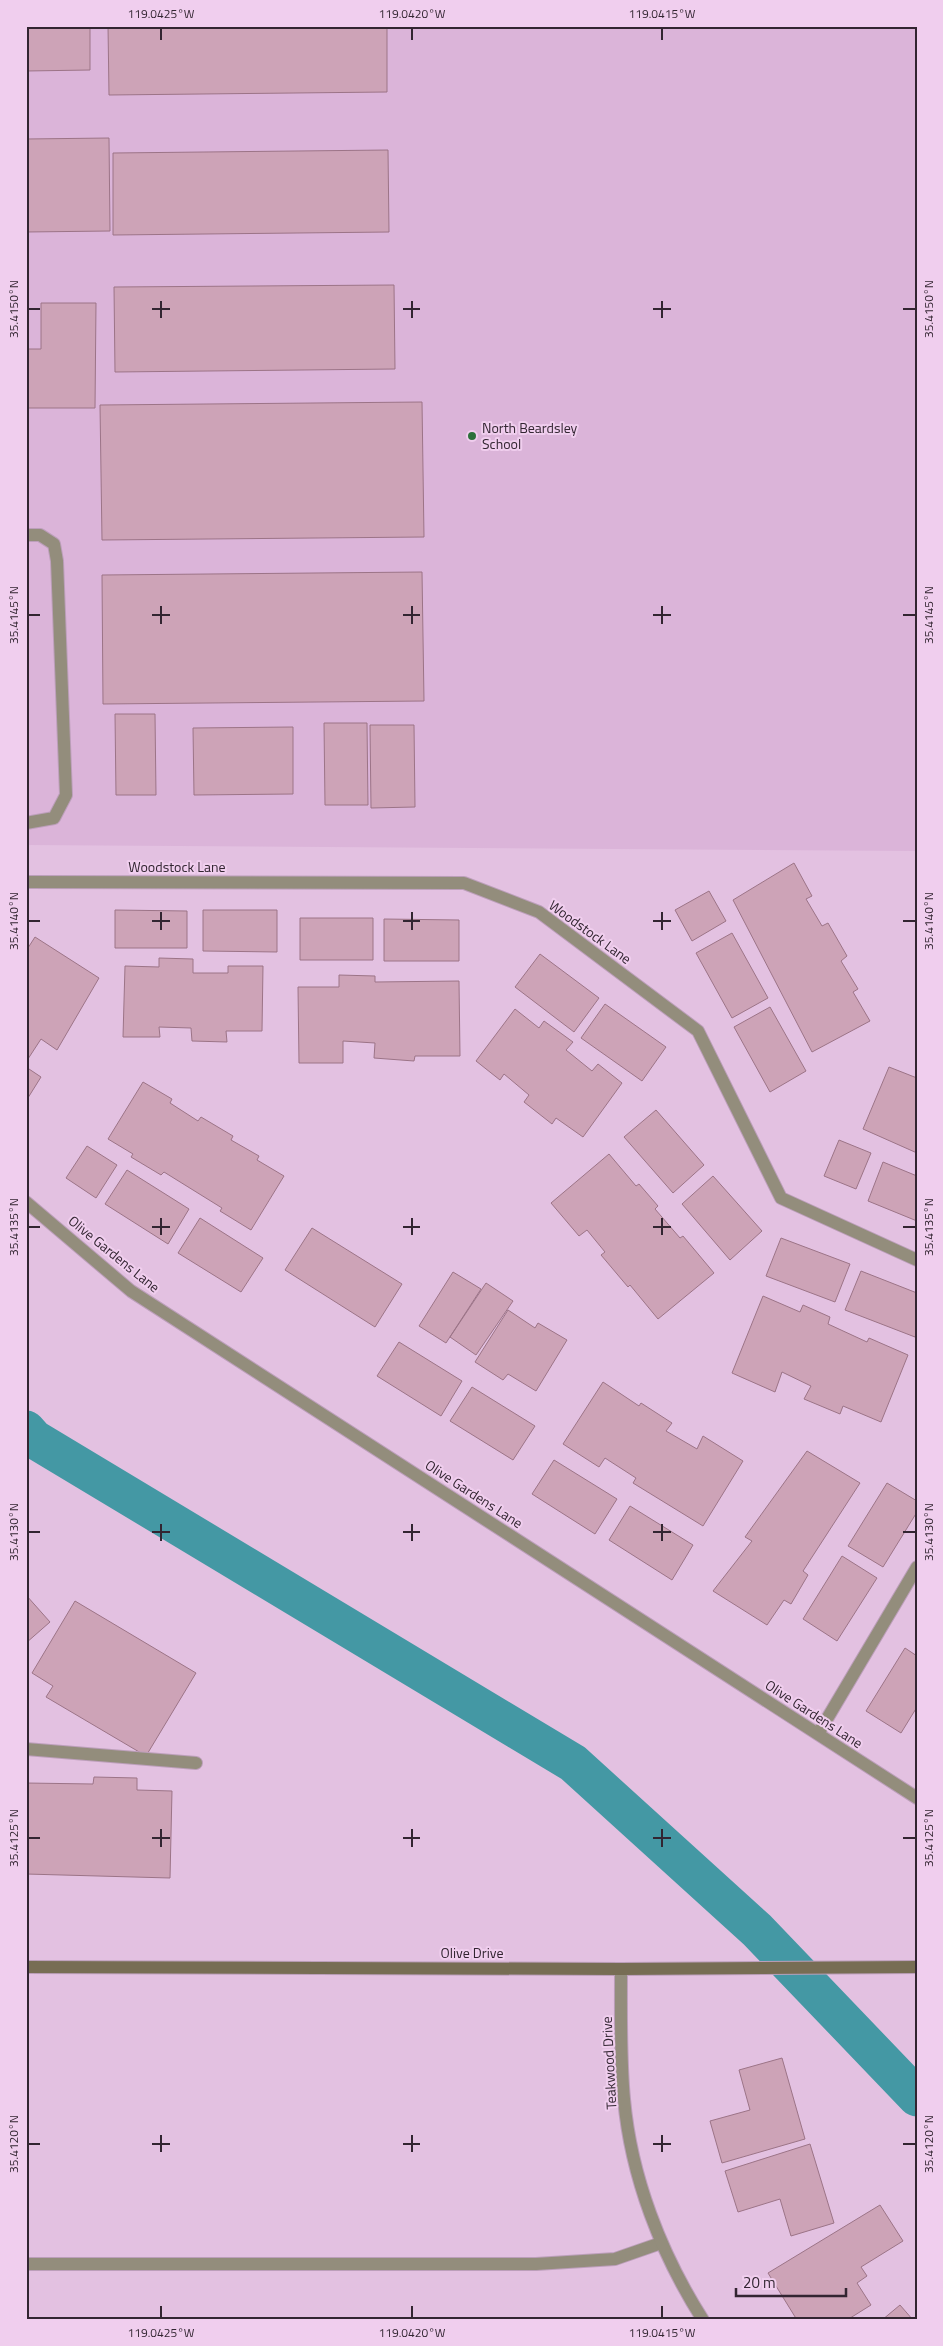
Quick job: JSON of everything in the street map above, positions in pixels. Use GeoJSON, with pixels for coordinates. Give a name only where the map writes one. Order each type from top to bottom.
{"type":"FeatureCollection","features":[{"type":"Feature","properties":{"kind":"main road","name":"Olive Drive"},"geometry":{"type":"LineString","coordinates":[[26,1966],[621,1969],[917,1967]]}},
{"type":"Feature","properties":{"kind":"street"},"geometry":{"type":"LineString","coordinates":[[26,535],[40,535],[54,544],[57,561],[66,796],[54,818],[26,823]]}},
{"type":"Feature","properties":{"kind":"street","name":"Woodstock Lane"},"geometry":{"type":"LineString","coordinates":[[26,882],[464,883],[539,912],[698,1031],[781,1198],[917,1260]]}},
{"type":"Feature","properties":{"kind":"street","name":"Olive Gardens Lane"},"geometry":{"type":"LineString","coordinates":[[26,1202],[131,1291],[917,1798]]}},
{"type":"Feature","properties":{"kind":"street"},"geometry":{"type":"LineString","coordinates":[[818,1734],[917,1567]]}},
{"type":"Feature","properties":{"kind":"street"},"geometry":{"type":"LineString","coordinates":[[26,1749],[196,1763]]}},
{"type":"Feature","properties":{"kind":"street","name":"Teakwood Drive"},"geometry":{"type":"LineString","coordinates":[[621,1969],[624,2100],[636,2169],[661,2243],[684,2291],[702,2320]]}},
{"type":"Feature","properties":{"kind":"street"},"geometry":{"type":"LineString","coordinates":[[26,2264],[536,2264],[615,2259],[661,2243]]}},
{"type":"Feature","properties":{"kind":"shaded area","name":"North Beardsley School"},"geometry":{"type":"Polygon","coordinates":[[[26,26],[917,26],[917,851],[26,845],[26,26]]]}},
{"type":"Feature","properties":{"kind":"building"},"geometry":{"type":"Polygon","coordinates":[[[26,26],[90,26],[90,70],[26,71],[26,26]]]}},
{"type":"Feature","properties":{"kind":"building"},"geometry":{"type":"Polygon","coordinates":[[[108,26],[387,26],[387,92],[109,95],[108,26]]]}},
{"type":"Feature","properties":{"kind":"building"},"geometry":{"type":"Polygon","coordinates":[[[109,138],[110,231],[26,232],[26,139],[109,138]]]}},
{"type":"Feature","properties":{"kind":"building"},"geometry":{"type":"Polygon","coordinates":[[[388,150],[389,232],[113,235],[113,153],[388,150]]]}},
{"type":"Feature","properties":{"kind":"building"},"geometry":{"type":"Polygon","coordinates":[[[394,285],[395,369],[115,372],[114,287],[394,285]]]}},
{"type":"Feature","properties":{"kind":"building"},"geometry":{"type":"Polygon","coordinates":[[[41,303],[96,303],[95,408],[26,408],[26,349],[41,349],[41,303]]]}},
{"type":"Feature","properties":{"kind":"building"},"geometry":{"type":"Polygon","coordinates":[[[422,402],[424,537],[102,540],[100,405],[422,402]]]}},
{"type":"Feature","properties":{"kind":"building"},"geometry":{"type":"Polygon","coordinates":[[[422,572],[424,701],[103,704],[102,575],[422,572]]]}},
{"type":"Feature","properties":{"kind":"building"},"geometry":{"type":"Polygon","coordinates":[[[115,714],[155,714],[156,795],[116,795],[115,714]]]}},
{"type":"Feature","properties":{"kind":"building"},"geometry":{"type":"Polygon","coordinates":[[[324,723],[367,723],[368,805],[325,805],[324,723]]]}},
{"type":"Feature","properties":{"kind":"building"},"geometry":{"type":"Polygon","coordinates":[[[370,725],[414,725],[415,807],[371,808],[370,725]]]}},
{"type":"Feature","properties":{"kind":"building"},"geometry":{"type":"Polygon","coordinates":[[[293,727],[293,794],[194,795],[193,728],[293,727]]]}},
{"type":"Feature","properties":{"kind":"building"},"geometry":{"type":"Polygon","coordinates":[[[794,863],[812,896],[806,899],[822,926],[828,923],[847,956],[841,961],[858,989],[853,992],[870,1021],[812,1052],[733,900],[794,863]]]}},
{"type":"Feature","properties":{"kind":"building"},"geometry":{"type":"Polygon","coordinates":[[[709,891],[726,921],[692,941],[675,910],[709,891]]]}},
{"type":"Feature","properties":{"kind":"building"},"geometry":{"type":"Polygon","coordinates":[[[115,910],[187,911],[187,948],[115,948],[115,910]]]}},
{"type":"Feature","properties":{"kind":"building"},"geometry":{"type":"Polygon","coordinates":[[[203,910],[277,910],[277,952],[203,951],[203,910]]]}},
{"type":"Feature","properties":{"kind":"building"},"geometry":{"type":"Polygon","coordinates":[[[300,918],[373,918],[373,960],[300,960],[300,918]]]}},
{"type":"Feature","properties":{"kind":"building"},"geometry":{"type":"Polygon","coordinates":[[[384,919],[459,920],[459,961],[384,961],[384,919]]]}},
{"type":"Feature","properties":{"kind":"building"},"geometry":{"type":"Polygon","coordinates":[[[732,933],[768,998],[732,1018],[696,953],[732,933]]]}},
{"type":"Feature","properties":{"kind":"building"},"geometry":{"type":"Polygon","coordinates":[[[35,937],[99,978],[57,1050],[41,1039],[26,1062],[26,951],[35,937]]]}},
{"type":"Feature","properties":{"kind":"building"},"geometry":{"type":"Polygon","coordinates":[[[540,954],[599,998],[574,1032],[515,987],[540,954]]]}},
{"type":"Feature","properties":{"kind":"building"},"geometry":{"type":"Polygon","coordinates":[[[159,958],[193,959],[193,973],[228,973],[228,966],[263,966],[262,1031],[226,1031],[227,1042],[192,1041],[191,1028],[159,1027],[160,1037],[123,1037],[125,966],[159,967],[159,958]]]}},
{"type":"Feature","properties":{"kind":"building"},"geometry":{"type":"Polygon","coordinates":[[[339,975],[375,976],[375,982],[459,981],[460,1056],[415,1056],[414,1061],[374,1058],[375,1043],[343,1041],[343,1063],[299,1063],[298,987],[339,987],[339,975]]]}},
{"type":"Feature","properties":{"kind":"building"},"geometry":{"type":"Polygon","coordinates":[[[605,1004],[666,1047],[642,1081],[581,1038],[605,1004]]]}},
{"type":"Feature","properties":{"kind":"building"},"geometry":{"type":"Polygon","coordinates":[[[770,1007],[806,1071],[770,1092],[734,1027],[770,1007]]]}},
{"type":"Feature","properties":{"kind":"building"},"geometry":{"type":"Polygon","coordinates":[[[515,1009],[539,1028],[544,1021],[573,1042],[566,1050],[592,1071],[598,1064],[622,1083],[583,1137],[556,1118],[552,1124],[524,1102],[529,1095],[504,1074],[500,1080],[476,1061],[515,1009]]]}},
{"type":"Feature","properties":{"kind":"building"},"geometry":{"type":"Polygon","coordinates":[[[26,1067],[41,1077],[26,1101],[26,1067]]]}},
{"type":"Feature","properties":{"kind":"building"},"geometry":{"type":"Polygon","coordinates":[[[889,1067],[917,1078],[917,1153],[863,1129],[889,1067]]]}},
{"type":"Feature","properties":{"kind":"building"},"geometry":{"type":"Polygon","coordinates":[[[143,1082],[172,1099],[170,1103],[198,1121],[201,1117],[233,1136],[231,1140],[259,1156],[257,1160],[284,1176],[251,1230],[220,1211],[222,1208],[164,1172],[161,1175],[131,1157],[133,1154],[108,1139],[143,1082]]]}},
{"type":"Feature","properties":{"kind":"building"},"geometry":{"type":"Polygon","coordinates":[[[656,1110],[704,1165],[673,1193],[624,1137],[656,1110]]]}},
{"type":"Feature","properties":{"kind":"building"},"geometry":{"type":"Polygon","coordinates":[[[839,1140],[871,1153],[856,1189],[824,1176],[839,1140]]]}},
{"type":"Feature","properties":{"kind":"building"},"geometry":{"type":"Polygon","coordinates":[[[87,1146],[117,1165],[96,1198],[66,1178],[87,1146]]]}},
{"type":"Feature","properties":{"kind":"building"},"geometry":{"type":"Polygon","coordinates":[[[609,1154],[636,1186],[639,1184],[658,1206],[655,1209],[680,1238],[683,1236],[714,1273],[658,1319],[630,1285],[628,1287],[601,1255],[605,1252],[587,1230],[579,1236],[551,1203],[609,1154]]]}},
{"type":"Feature","properties":{"kind":"building"},"geometry":{"type":"Polygon","coordinates":[[[883,1162],[917,1176],[917,1221],[868,1201],[883,1162]]]}},
{"type":"Feature","properties":{"kind":"building"},"geometry":{"type":"Polygon","coordinates":[[[127,1170],[189,1209],[168,1244],[105,1204],[127,1170]]]}},
{"type":"Feature","properties":{"kind":"building"},"geometry":{"type":"Polygon","coordinates":[[[713,1176],[762,1231],[730,1260],[682,1204],[713,1176]]]}},
{"type":"Feature","properties":{"kind":"building"},"geometry":{"type":"Polygon","coordinates":[[[200,1218],[263,1258],[241,1292],[178,1253],[200,1218]]]}},
{"type":"Feature","properties":{"kind":"building"},"geometry":{"type":"Polygon","coordinates":[[[312,1228],[402,1284],[375,1327],[285,1270],[312,1228]]]}},
{"type":"Feature","properties":{"kind":"building"},"geometry":{"type":"Polygon","coordinates":[[[781,1238],[850,1264],[835,1302],[766,1276],[781,1238]]]}},
{"type":"Feature","properties":{"kind":"building"},"geometry":{"type":"Polygon","coordinates":[[[861,1271],[917,1293],[917,1331],[915,1337],[845,1310],[861,1271]]]}},
{"type":"Feature","properties":{"kind":"building"},"geometry":{"type":"Polygon","coordinates":[[[453,1272],[481,1289],[446,1343],[419,1326],[453,1272]]]}},
{"type":"Feature","properties":{"kind":"building"},"geometry":{"type":"Polygon","coordinates":[[[486,1283],[513,1301],[476,1355],[450,1337],[486,1283]]]}},
{"type":"Feature","properties":{"kind":"building"},"geometry":{"type":"Polygon","coordinates":[[[763,1296],[800,1312],[803,1305],[830,1317],[828,1324],[867,1342],[869,1338],[908,1355],[881,1422],[843,1406],[840,1414],[804,1399],[811,1386],[782,1372],[775,1392],[732,1373],[763,1296]]]}},
{"type":"Feature","properties":{"kind":"building"},"geometry":{"type":"Polygon","coordinates":[[[508,1310],[535,1328],[538,1323],[567,1340],[536,1391],[508,1374],[503,1380],[475,1362],[508,1310]]]}},
{"type":"Feature","properties":{"kind":"building"},"geometry":{"type":"Polygon","coordinates":[[[399,1342],[462,1381],[441,1416],[377,1376],[399,1342]]]}},
{"type":"Feature","properties":{"kind":"building"},"geometry":{"type":"Polygon","coordinates":[[[603,1382],[639,1406],[641,1403],[672,1423],[666,1431],[697,1449],[703,1436],[743,1461],[703,1526],[633,1483],[636,1478],[605,1458],[599,1467],[563,1444],[603,1382]]]}},
{"type":"Feature","properties":{"kind":"building"},"geometry":{"type":"Polygon","coordinates":[[[472,1387],[535,1426],[513,1460],[450,1421],[472,1387]]]}},
{"type":"Feature","properties":{"kind":"building"},"geometry":{"type":"Polygon","coordinates":[[[807,1451],[860,1483],[803,1571],[808,1575],[791,1604],[784,1600],[767,1625],[713,1591],[752,1541],[745,1537],[807,1451]]]}},
{"type":"Feature","properties":{"kind":"building"},"geometry":{"type":"Polygon","coordinates":[[[554,1460],[617,1499],[595,1534],[532,1494],[554,1460]]]}},
{"type":"Feature","properties":{"kind":"building"},"geometry":{"type":"Polygon","coordinates":[[[887,1483],[917,1501],[917,1512],[883,1567],[848,1546],[887,1483]]]}},
{"type":"Feature","properties":{"kind":"building"},"geometry":{"type":"Polygon","coordinates":[[[630,1506],[693,1545],[672,1580],[609,1540],[630,1506]]]}},
{"type":"Feature","properties":{"kind":"building"},"geometry":{"type":"Polygon","coordinates":[[[842,1556],[877,1578],[837,1641],[803,1619],[842,1556]]]}},
{"type":"Feature","properties":{"kind":"building"},"geometry":{"type":"Polygon","coordinates":[[[26,1595],[50,1622],[26,1643],[26,1595]]]}},
{"type":"Feature","properties":{"kind":"building"},"geometry":{"type":"Polygon","coordinates":[[[75,1601],[196,1673],[146,1756],[46,1697],[53,1686],[32,1673],[75,1601]]]}},
{"type":"Feature","properties":{"kind":"building"},"geometry":{"type":"Polygon","coordinates":[[[905,1648],[917,1656],[917,1707],[901,1733],[866,1711],[905,1648]]]}},
{"type":"Feature","properties":{"kind":"building"},"geometry":{"type":"Polygon","coordinates":[[[94,1777],[137,1778],[137,1790],[172,1791],[170,1878],[26,1874],[26,1783],[93,1784],[94,1777]]]}},
{"type":"Feature","properties":{"kind":"building"},"geometry":{"type":"Polygon","coordinates":[[[782,2058],[805,2139],[722,2163],[710,2121],[750,2110],[739,2070],[782,2058]]]}},
{"type":"Feature","properties":{"kind":"building"},"geometry":{"type":"Polygon","coordinates":[[[810,2144],[834,2223],[791,2236],[780,2199],[738,2212],[725,2171],[810,2144]]]}},
{"type":"Feature","properties":{"kind":"building"},"geometry":{"type":"Polygon","coordinates":[[[880,2205],[903,2241],[861,2267],[867,2276],[857,2283],[871,2305],[847,2320],[797,2320],[768,2273],[880,2205]]]}},
{"type":"Feature","properties":{"kind":"building"},"geometry":{"type":"Polygon","coordinates":[[[900,2305],[913,2320],[882,2320],[900,2305]]]}},
{"type":"Feature","properties":{"kind":"waterway"},"geometry":{"type":"LineString","coordinates":[[26,1430],[34,1439],[573,1763],[757,1930],[917,2097]]}},
{"type":"Feature","properties":{"kind":"place","name":"North Beardsley School"},"geometry":{"type":"Point","coordinates":[472,436]}}]}
